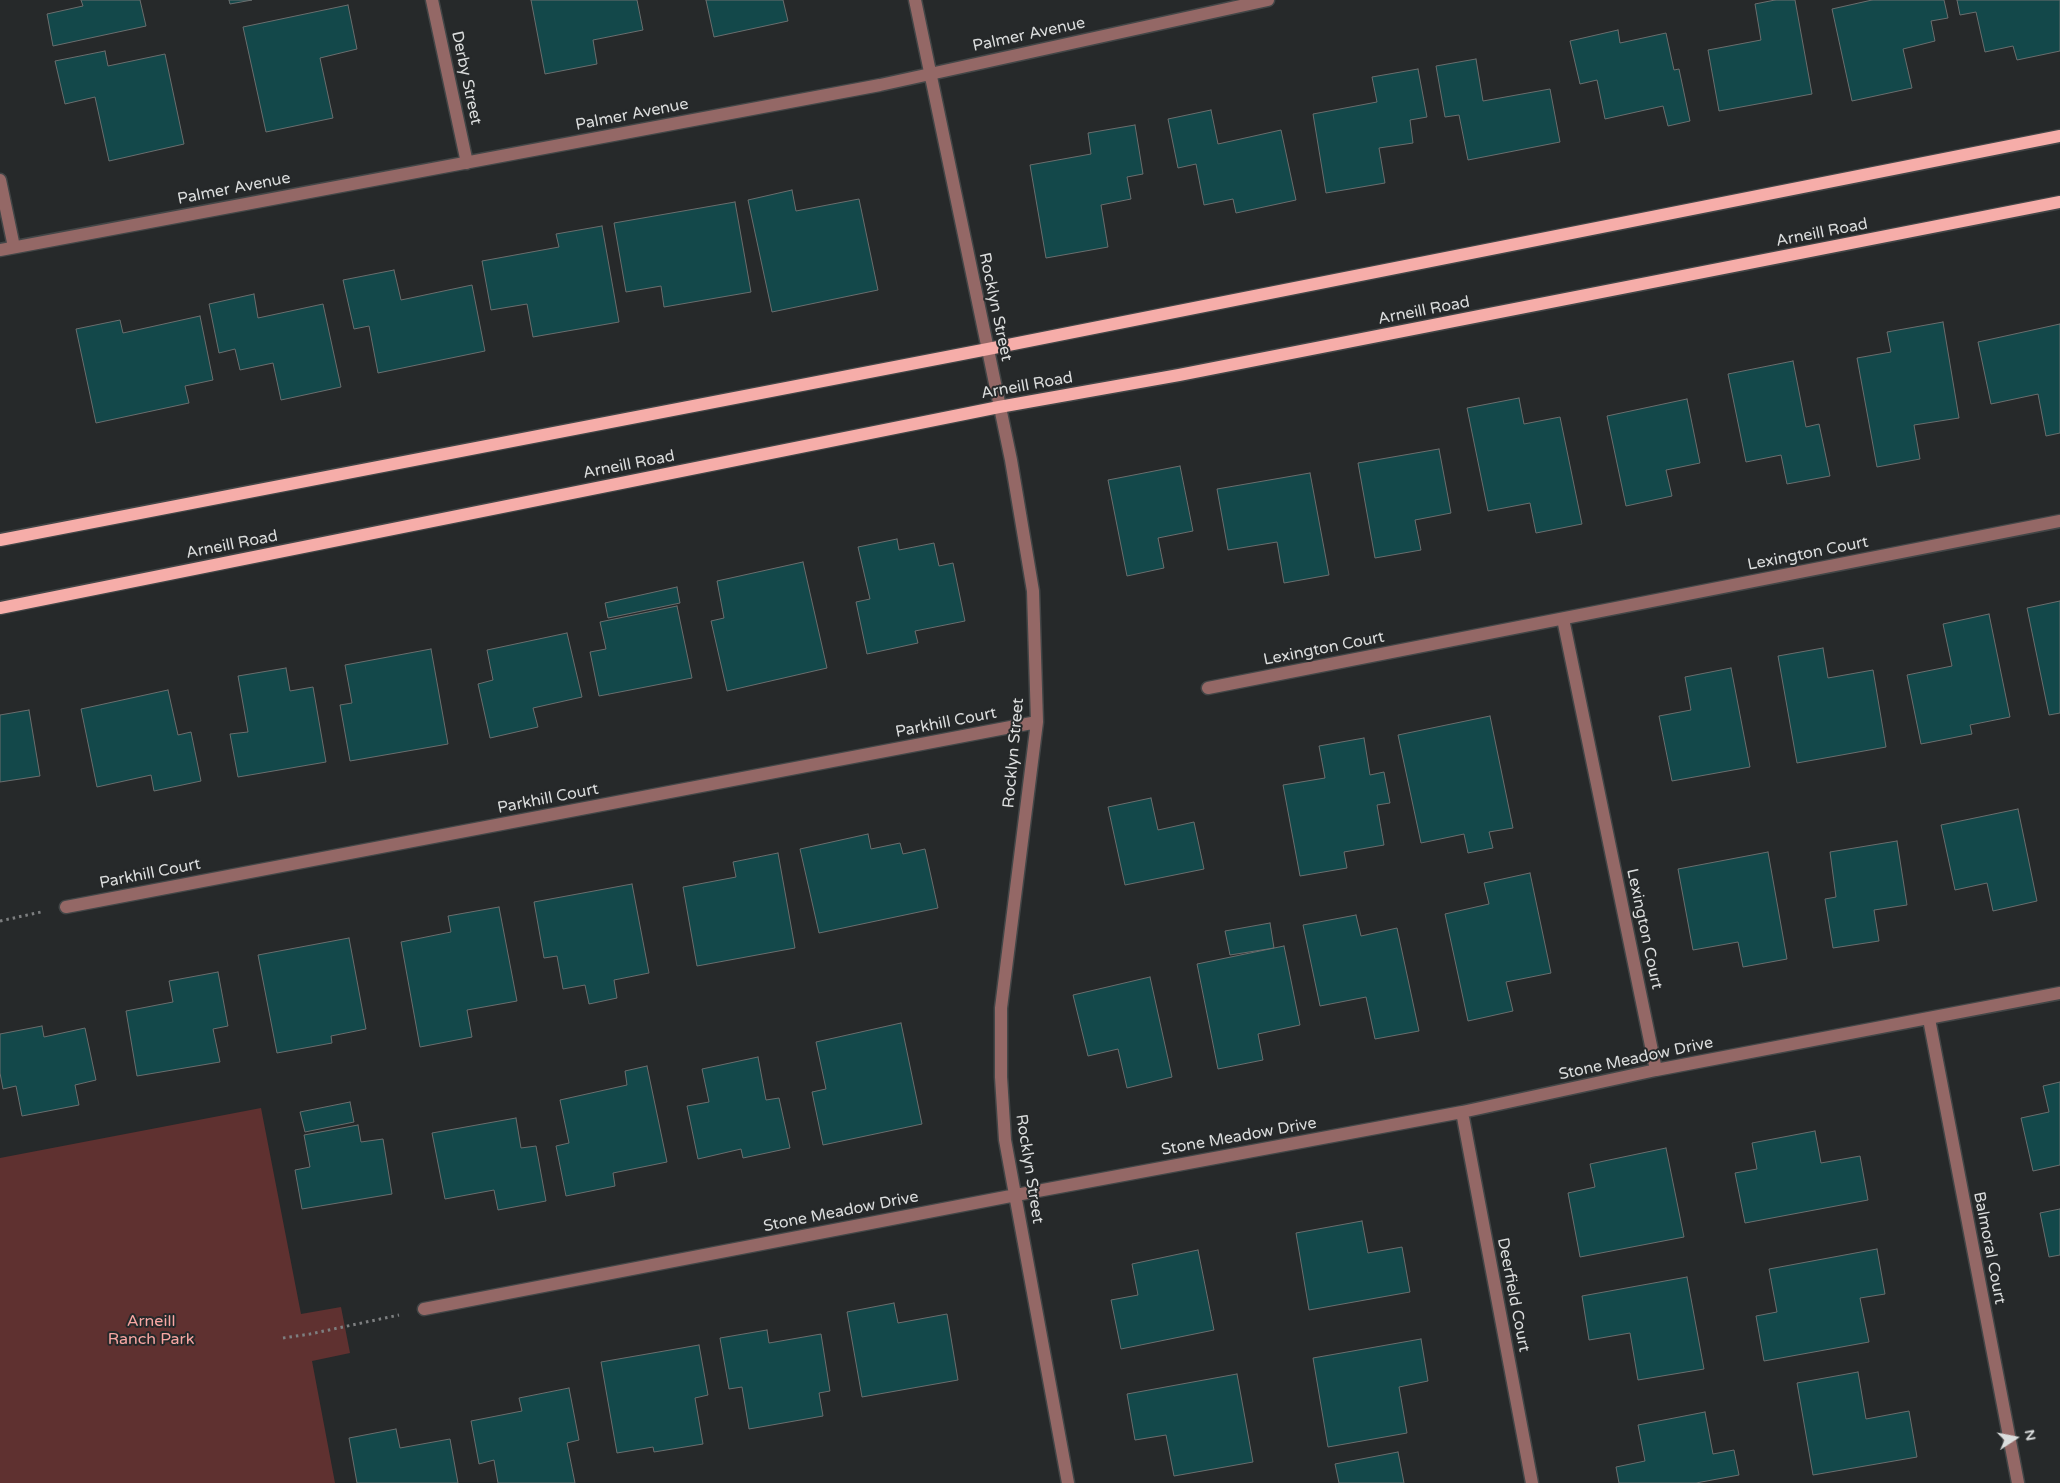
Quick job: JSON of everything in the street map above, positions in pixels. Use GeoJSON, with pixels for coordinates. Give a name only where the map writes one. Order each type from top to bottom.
{"type":"FeatureCollection","features":[{"type":"Feature","properties":{"kind":"main road"},"geometry":{"type":"LineString","coordinates":[[0,540],[988,349],[2060,136]]}},
{"type":"Feature","properties":{"kind":"main road","name":"Arneill Road"},"geometry":{"type":"LineString","coordinates":[[0,608],[999,408],[1179,375],[2060,202]]}},
{"type":"Feature","properties":{"kind":"street","name":"Derby Street"},"geometry":{"type":"LineString","coordinates":[[432,0],[467,163]]}},
{"type":"Feature","properties":{"kind":"street","name":"Rocklyn Street"},"geometry":{"type":"LineString","coordinates":[[915,0],[988,349],[1033,591],[1037,722],[1001,1008],[1001,1077],[1005,1140],[1068,1483]]}},
{"type":"Feature","properties":{"kind":"street","name":"Palmer Avenue"},"geometry":{"type":"LineString","coordinates":[[0,250],[880,85],[1268,0]]}},
{"type":"Feature","properties":{"kind":"street"},"geometry":{"type":"LineString","coordinates":[[0,180],[14,247]]}},
{"type":"Feature","properties":{"kind":"street","name":"Lexington Court"},"geometry":{"type":"LineString","coordinates":[[1208,688],[2060,521]]}},
{"type":"Feature","properties":{"kind":"street","name":"Lexington Court"},"geometry":{"type":"LineString","coordinates":[[1563,619],[1656,1070]]}},
{"type":"Feature","properties":{"kind":"street","name":"Parkhill Court"},"geometry":{"type":"LineString","coordinates":[[66,907],[1037,722]]}},
{"type":"Feature","properties":{"kind":"street","name":"Stone Meadow Drive"},"geometry":{"type":"LineString","coordinates":[[424,1309],[1016,1195],[1462,1112],[1656,1070],[2060,993]]}},
{"type":"Feature","properties":{"kind":"street","name":"Balmoral Court"},"geometry":{"type":"LineString","coordinates":[[1929,1019],[2018,1483]]}},
{"type":"Feature","properties":{"kind":"street","name":"Deerfield Court"},"geometry":{"type":"LineString","coordinates":[[1462,1112],[1532,1483]]}},
{"type":"Feature","properties":{"kind":"path"},"geometry":{"type":"LineString","coordinates":[[0,921],[66,907]]}},
{"type":"Feature","properties":{"kind":"path"},"geometry":{"type":"LineString","coordinates":[[283,1338],[310,1334],[424,1309]]}},
{"type":"Feature","properties":{"kind":"green space","name":"Arneill Ranch Park"},"geometry":{"type":"Polygon","coordinates":[[[261,1108],[301,1314],[341,1307],[350,1353],[312,1361],[335,1483],[0,1483],[0,1158],[261,1108]]]}},
{"type":"Feature","properties":{"kind":"building"},"geometry":{"type":"Polygon","coordinates":[[[81,0],[140,0],[146,26],[53,46],[47,14],[83,6],[81,0]]]}},
{"type":"Feature","properties":{"kind":"building"},"geometry":{"type":"Polygon","coordinates":[[[229,0],[252,0],[230,4],[229,0]]]}},
{"type":"Feature","properties":{"kind":"building"},"geometry":{"type":"Polygon","coordinates":[[[531,0],[637,0],[643,30],[593,40],[597,64],[545,74],[531,0]]]}},
{"type":"Feature","properties":{"kind":"building"},"geometry":{"type":"Polygon","coordinates":[[[706,0],[783,0],[788,21],[714,37],[706,0]]]}},
{"type":"Feature","properties":{"kind":"building"},"geometry":{"type":"Polygon","coordinates":[[[1775,0],[1795,0],[1812,94],[1719,111],[1708,50],[1761,40],[1755,4],[1775,0]]]}},
{"type":"Feature","properties":{"kind":"building"},"geometry":{"type":"Polygon","coordinates":[[[1872,0],[1944,0],[1948,18],[1931,21],[1935,41],[1903,49],[1912,88],[1852,101],[1832,9],[1872,0]]]}},
{"type":"Feature","properties":{"kind":"building"},"geometry":{"type":"Polygon","coordinates":[[[1957,0],[2060,0],[2060,51],[2017,60],[2013,46],[1985,52],[1976,12],[1960,15],[1957,0]]]}},
{"type":"Feature","properties":{"kind":"building"},"geometry":{"type":"Polygon","coordinates":[[[348,5],[357,49],[320,58],[333,118],[266,132],[243,27],[348,5]]]}},
{"type":"Feature","properties":{"kind":"building"},"geometry":{"type":"Polygon","coordinates":[[[1618,30],[1620,43],[1666,33],[1674,70],[1679,69],[1690,121],[1668,126],[1663,106],[1605,119],[1597,80],[1580,84],[1570,41],[1618,30]]]}},
{"type":"Feature","properties":{"kind":"building"},"geometry":{"type":"Polygon","coordinates":[[[105,51],[108,66],[165,54],[184,144],[109,161],[95,97],[65,104],[55,61],[105,51]]]}},
{"type":"Feature","properties":{"kind":"building"},"geometry":{"type":"Polygon","coordinates":[[[1476,59],[1483,101],[1550,89],[1560,142],[1468,160],[1459,115],[1445,117],[1436,66],[1476,59]]]}},
{"type":"Feature","properties":{"kind":"building"},"geometry":{"type":"Polygon","coordinates":[[[1418,69],[1427,117],[1410,120],[1413,143],[1379,148],[1385,183],[1326,193],[1313,114],[1377,102],[1372,77],[1418,69]]]}},
{"type":"Feature","properties":{"kind":"building"},"geometry":{"type":"Polygon","coordinates":[[[1211,110],[1218,144],[1281,130],[1296,200],[1236,213],[1233,199],[1204,205],[1196,164],[1178,168],[1168,119],[1211,110]]]}},
{"type":"Feature","properties":{"kind":"building"},"geometry":{"type":"Polygon","coordinates":[[[1135,125],[1143,174],[1127,177],[1131,199],[1101,205],[1108,247],[1046,258],[1030,165],[1091,154],[1088,133],[1135,125]]]}},
{"type":"Feature","properties":{"kind":"building"},"geometry":{"type":"Polygon","coordinates":[[[792,190],[796,211],[859,199],[878,290],[772,312],[748,200],[792,190]]]}},
{"type":"Feature","properties":{"kind":"building"},"geometry":{"type":"Polygon","coordinates":[[[735,202],[751,292],[664,307],[661,286],[626,292],[614,223],[735,202]]]}},
{"type":"Feature","properties":{"kind":"building"},"geometry":{"type":"Polygon","coordinates":[[[602,226],[619,322],[533,337],[527,304],[491,310],[482,261],[559,247],[556,234],[602,226]]]}},
{"type":"Feature","properties":{"kind":"building"},"geometry":{"type":"Polygon","coordinates":[[[394,270],[401,300],[472,285],[485,351],[378,373],[369,326],[354,329],[343,280],[394,270]]]}},
{"type":"Feature","properties":{"kind":"building"},"geometry":{"type":"Polygon","coordinates":[[[254,294],[258,318],[323,304],[341,387],[281,400],[273,363],[240,370],[235,349],[219,353],[209,304],[254,294]]]}},
{"type":"Feature","properties":{"kind":"building"},"geometry":{"type":"Polygon","coordinates":[[[200,316],[213,380],[185,386],[189,403],[96,423],[76,329],[120,320],[123,333],[200,316]]]}},
{"type":"Feature","properties":{"kind":"building"},"geometry":{"type":"Polygon","coordinates":[[[1943,322],[1959,418],[1914,425],[1920,459],[1877,467],[1857,358],[1891,352],[1887,332],[1943,322]]]}},
{"type":"Feature","properties":{"kind":"building"},"geometry":{"type":"Polygon","coordinates":[[[2060,324],[2060,433],[2046,436],[2038,394],[1991,404],[1978,342],[2060,324]]]}},
{"type":"Feature","properties":{"kind":"building"},"geometry":{"type":"Polygon","coordinates":[[[1793,361],[1806,427],[1819,424],[1830,476],[1787,484],[1781,455],[1746,462],[1728,374],[1793,361]]]}},
{"type":"Feature","properties":{"kind":"building"},"geometry":{"type":"Polygon","coordinates":[[[1519,398],[1524,424],[1560,417],[1582,524],[1536,533],[1530,503],[1488,511],[1467,408],[1519,398]]]}},
{"type":"Feature","properties":{"kind":"building"},"geometry":{"type":"Polygon","coordinates":[[[1687,399],[1700,463],[1666,470],[1672,496],[1626,506],[1607,416],[1687,399]]]}},
{"type":"Feature","properties":{"kind":"building"},"geometry":{"type":"Polygon","coordinates":[[[1439,449],[1451,513],[1415,520],[1421,550],[1375,558],[1358,463],[1439,449]]]}},
{"type":"Feature","properties":{"kind":"building"},"geometry":{"type":"Polygon","coordinates":[[[1180,466],[1193,531],[1158,538],[1164,568],[1127,576],[1108,480],[1180,466]]]}},
{"type":"Feature","properties":{"kind":"building"},"geometry":{"type":"Polygon","coordinates":[[[1310,473],[1329,575],[1284,583],[1277,542],[1228,550],[1217,489],[1310,473]]]}},
{"type":"Feature","properties":{"kind":"building"},"geometry":{"type":"Polygon","coordinates":[[[897,539],[899,550],[934,543],[939,566],[953,563],[965,621],[915,631],[918,643],[867,654],[856,602],[870,599],[858,547],[897,539]]]}},
{"type":"Feature","properties":{"kind":"building"},"geometry":{"type":"Polygon","coordinates":[[[803,562],[827,668],[727,691],[711,621],[724,618],[717,581],[803,562]]]}},
{"type":"Feature","properties":{"kind":"building"},"geometry":{"type":"Polygon","coordinates":[[[677,587],[680,603],[608,618],[605,603],[677,587]]]}},
{"type":"Feature","properties":{"kind":"building"},"geometry":{"type":"Polygon","coordinates":[[[2060,601],[2060,713],[2049,715],[2027,608],[2060,601]]]}},
{"type":"Feature","properties":{"kind":"building"},"geometry":{"type":"Polygon","coordinates":[[[677,606],[692,678],[599,696],[590,652],[606,649],[600,622],[677,606]]]}},
{"type":"Feature","properties":{"kind":"building"},"geometry":{"type":"Polygon","coordinates":[[[1989,614],[2010,717],[1970,725],[1972,734],[1921,744],[1907,675],[1952,666],[1943,624],[1989,614]]]}},
{"type":"Feature","properties":{"kind":"building"},"geometry":{"type":"Polygon","coordinates":[[[567,633],[582,697],[533,708],[538,727],[490,738],[478,684],[493,680],[487,650],[567,633]]]}},
{"type":"Feature","properties":{"kind":"building"},"geometry":{"type":"Polygon","coordinates":[[[1823,648],[1828,678],[1873,670],[1886,747],[1797,763],[1778,656],[1823,648]]]}},
{"type":"Feature","properties":{"kind":"building"},"geometry":{"type":"Polygon","coordinates":[[[431,649],[448,744],[350,761],[340,705],[352,703],[345,665],[431,649]]]}},
{"type":"Feature","properties":{"kind":"building"},"geometry":{"type":"Polygon","coordinates":[[[286,668],[290,691],[313,687],[326,762],[238,777],[230,734],[248,732],[238,676],[286,668]]]}},
{"type":"Feature","properties":{"kind":"building"},"geometry":{"type":"Polygon","coordinates":[[[1731,668],[1750,767],[1672,781],[1659,716],[1691,710],[1685,677],[1731,668]]]}},
{"type":"Feature","properties":{"kind":"building"},"geometry":{"type":"Polygon","coordinates":[[[168,690],[178,735],[191,732],[201,781],[154,791],[151,775],[97,787],[81,709],[168,690]]]}},
{"type":"Feature","properties":{"kind":"building"},"geometry":{"type":"Polygon","coordinates":[[[29,710],[40,776],[0,782],[0,715],[29,710]]]}},
{"type":"Feature","properties":{"kind":"building"},"geometry":{"type":"Polygon","coordinates":[[[1490,716],[1513,828],[1489,832],[1493,848],[1468,853],[1464,834],[1421,843],[1398,735],[1490,716]]]}},
{"type":"Feature","properties":{"kind":"building"},"geometry":{"type":"Polygon","coordinates":[[[1364,738],[1370,775],[1384,772],[1390,803],[1377,805],[1384,845],[1344,852],[1347,868],[1300,876],[1283,785],[1325,778],[1319,746],[1364,738]]]}},
{"type":"Feature","properties":{"kind":"building"},"geometry":{"type":"Polygon","coordinates":[[[1151,798],[1158,830],[1194,822],[1204,869],[1125,885],[1108,807],[1151,798]]]}},
{"type":"Feature","properties":{"kind":"building"},"geometry":{"type":"Polygon","coordinates":[[[2018,809],[2037,901],[1993,911],[1987,883],[1955,890],[1941,825],[2018,809]]]}},
{"type":"Feature","properties":{"kind":"building"},"geometry":{"type":"Polygon","coordinates":[[[868,834],[871,849],[900,843],[903,854],[925,849],[938,908],[819,933],[800,849],[868,834]]]}},
{"type":"Feature","properties":{"kind":"building"},"geometry":{"type":"Polygon","coordinates":[[[1897,841],[1907,905],[1874,910],[1879,941],[1833,948],[1825,899],[1836,897],[1830,852],[1897,841]]]}},
{"type":"Feature","properties":{"kind":"building"},"geometry":{"type":"Polygon","coordinates":[[[1768,852],[1787,959],[1743,967],[1738,942],[1693,950],[1678,869],[1768,852]]]}},
{"type":"Feature","properties":{"kind":"building"},"geometry":{"type":"Polygon","coordinates":[[[778,853],[795,948],[697,966],[683,887],[736,877],[733,862],[778,853]]]}},
{"type":"Feature","properties":{"kind":"building"},"geometry":{"type":"Polygon","coordinates":[[[1530,873],[1551,973],[1506,982],[1513,1011],[1468,1021],[1445,914],[1489,904],[1484,883],[1530,873]]]}},
{"type":"Feature","properties":{"kind":"building"},"geometry":{"type":"Polygon","coordinates":[[[632,884],[649,973],[614,980],[617,998],[589,1004],[585,985],[563,989],[557,956],[544,958],[534,902],[632,884]]]}},
{"type":"Feature","properties":{"kind":"building"},"geometry":{"type":"Polygon","coordinates":[[[499,907],[517,1001],[467,1010],[472,1037],[420,1047],[401,942],[451,932],[448,916],[499,907]]]}},
{"type":"Feature","properties":{"kind":"building"},"geometry":{"type":"Polygon","coordinates":[[[1356,915],[1361,936],[1397,928],[1419,1031],[1375,1039],[1366,997],[1320,1006],[1303,925],[1356,915]]]}},
{"type":"Feature","properties":{"kind":"building"},"geometry":{"type":"Polygon","coordinates":[[[1270,923],[1274,948],[1230,955],[1225,931],[1270,923]]]}},
{"type":"Feature","properties":{"kind":"building"},"geometry":{"type":"Polygon","coordinates":[[[349,938],[366,1029],[331,1036],[332,1043],[277,1053],[258,955],[349,938]]]}},
{"type":"Feature","properties":{"kind":"building"},"geometry":{"type":"Polygon","coordinates":[[[1284,946],[1300,1025],[1258,1034],[1263,1060],[1218,1069],[1197,964],[1284,946]]]}},
{"type":"Feature","properties":{"kind":"building"},"geometry":{"type":"Polygon","coordinates":[[[218,972],[228,1026],[213,1029],[220,1062],[137,1076],[126,1011],[173,1002],[169,981],[218,972]]]}},
{"type":"Feature","properties":{"kind":"building"},"geometry":{"type":"Polygon","coordinates":[[[1150,977],[1172,1077],[1127,1088],[1118,1049],[1088,1056],[1073,995],[1150,977]]]}},
{"type":"Feature","properties":{"kind":"building"},"geometry":{"type":"Polygon","coordinates":[[[901,1023],[922,1124],[823,1145],[812,1092],[826,1089],[816,1042],[901,1023]]]}},
{"type":"Feature","properties":{"kind":"building"},"geometry":{"type":"Polygon","coordinates":[[[42,1026],[44,1037],[85,1028],[96,1080],[75,1085],[79,1105],[22,1116],[16,1086],[3,1089],[0,1073],[0,1034],[42,1026]]]}},
{"type":"Feature","properties":{"kind":"building"},"geometry":{"type":"Polygon","coordinates":[[[758,1057],[766,1100],[779,1098],[790,1148],[743,1158],[741,1149],[698,1159],[687,1106],[709,1102],[702,1069],[758,1057]]]}},
{"type":"Feature","properties":{"kind":"building"},"geometry":{"type":"Polygon","coordinates":[[[647,1066],[667,1162],[613,1173],[615,1186],[566,1196],[556,1146],[569,1143],[560,1100],[627,1085],[625,1071],[647,1066]]]}},
{"type":"Feature","properties":{"kind":"building"},"geometry":{"type":"Polygon","coordinates":[[[2060,1082],[2060,1165],[2033,1171],[2021,1118],[2049,1112],[2043,1086],[2060,1082]]]}},
{"type":"Feature","properties":{"kind":"building"},"geometry":{"type":"Polygon","coordinates":[[[350,1102],[354,1122],[305,1132],[300,1112],[350,1102]]]}},
{"type":"Feature","properties":{"kind":"building"},"geometry":{"type":"Polygon","coordinates":[[[516,1118],[521,1148],[536,1146],[546,1201],[498,1210],[494,1190],[445,1199],[432,1133],[516,1118]]]}},
{"type":"Feature","properties":{"kind":"building"},"geometry":{"type":"Polygon","coordinates":[[[358,1125],[361,1142],[383,1139],[392,1194],[302,1209],[295,1170],[310,1167],[304,1135],[358,1125]]]}},
{"type":"Feature","properties":{"kind":"building"},"geometry":{"type":"Polygon","coordinates":[[[1815,1131],[1821,1163],[1860,1156],[1868,1200],[1745,1223],[1735,1173],[1757,1169],[1752,1143],[1815,1131]]]}},
{"type":"Feature","properties":{"kind":"building"},"geometry":{"type":"Polygon","coordinates":[[[1666,1148],[1684,1237],[1580,1257],[1568,1193],[1595,1187],[1590,1164],[1666,1148]]]}},
{"type":"Feature","properties":{"kind":"building"},"geometry":{"type":"Polygon","coordinates":[[[2060,1209],[2060,1255],[2049,1257],[2040,1213],[2060,1209]]]}},
{"type":"Feature","properties":{"kind":"building"},"geometry":{"type":"Polygon","coordinates":[[[1362,1221],[1368,1253],[1402,1247],[1410,1292],[1309,1310],[1296,1233],[1362,1221]]]}},
{"type":"Feature","properties":{"kind":"building"},"geometry":{"type":"Polygon","coordinates":[[[1877,1249],[1885,1294],[1860,1298],[1869,1342],[1764,1361],[1756,1316],[1777,1312],[1769,1269],[1877,1249]]]}},
{"type":"Feature","properties":{"kind":"building"},"geometry":{"type":"Polygon","coordinates":[[[1198,1250],[1214,1330],[1121,1349],[1111,1300],[1138,1295],[1132,1264],[1198,1250]]]}},
{"type":"Feature","properties":{"kind":"building"},"geometry":{"type":"Polygon","coordinates":[[[1687,1277],[1704,1369],[1638,1380],[1630,1333],[1589,1340],[1582,1296],[1687,1277]]]}},
{"type":"Feature","properties":{"kind":"building"},"geometry":{"type":"Polygon","coordinates":[[[894,1303],[898,1323],[947,1314],[958,1380],[862,1397],[847,1312],[894,1303]]]}},
{"type":"Feature","properties":{"kind":"building"},"geometry":{"type":"Polygon","coordinates":[[[767,1330],[769,1343],[821,1334],[830,1391],[819,1393],[823,1416],[749,1429],[742,1387],[729,1389],[720,1338],[767,1330]]]}},
{"type":"Feature","properties":{"kind":"building"},"geometry":{"type":"Polygon","coordinates":[[[1421,1339],[1428,1381],[1399,1387],[1407,1433],[1328,1447],[1313,1358],[1421,1339]]]}},
{"type":"Feature","properties":{"kind":"building"},"geometry":{"type":"Polygon","coordinates":[[[699,1345],[708,1395],[695,1398],[703,1444],[654,1452],[653,1447],[617,1453],[601,1362],[699,1345]]]}},
{"type":"Feature","properties":{"kind":"building"},"geometry":{"type":"Polygon","coordinates":[[[1858,1372],[1866,1419],[1909,1411],[1917,1457],[1813,1475],[1797,1383],[1858,1372]]]}},
{"type":"Feature","properties":{"kind":"building"},"geometry":{"type":"Polygon","coordinates":[[[1237,1374],[1253,1462],[1174,1476],[1166,1435],[1135,1440],[1127,1394],[1237,1374]]]}},
{"type":"Feature","properties":{"kind":"building"},"geometry":{"type":"Polygon","coordinates":[[[569,1388],[579,1440],[567,1443],[575,1483],[498,1483],[494,1460],[479,1464],[471,1421],[522,1411],[519,1398],[569,1388]]]}},
{"type":"Feature","properties":{"kind":"building"},"geometry":{"type":"Polygon","coordinates":[[[1705,1412],[1713,1454],[1734,1450],[1739,1475],[1696,1483],[1619,1483],[1616,1467],[1645,1461],[1638,1425],[1705,1412]]]}},
{"type":"Feature","properties":{"kind":"building"},"geometry":{"type":"Polygon","coordinates":[[[396,1429],[400,1448],[450,1439],[458,1483],[357,1483],[349,1438],[396,1429]]]}},
{"type":"Feature","properties":{"kind":"building"},"geometry":{"type":"Polygon","coordinates":[[[1398,1452],[1404,1483],[1339,1483],[1335,1464],[1398,1452]]]}}]}
